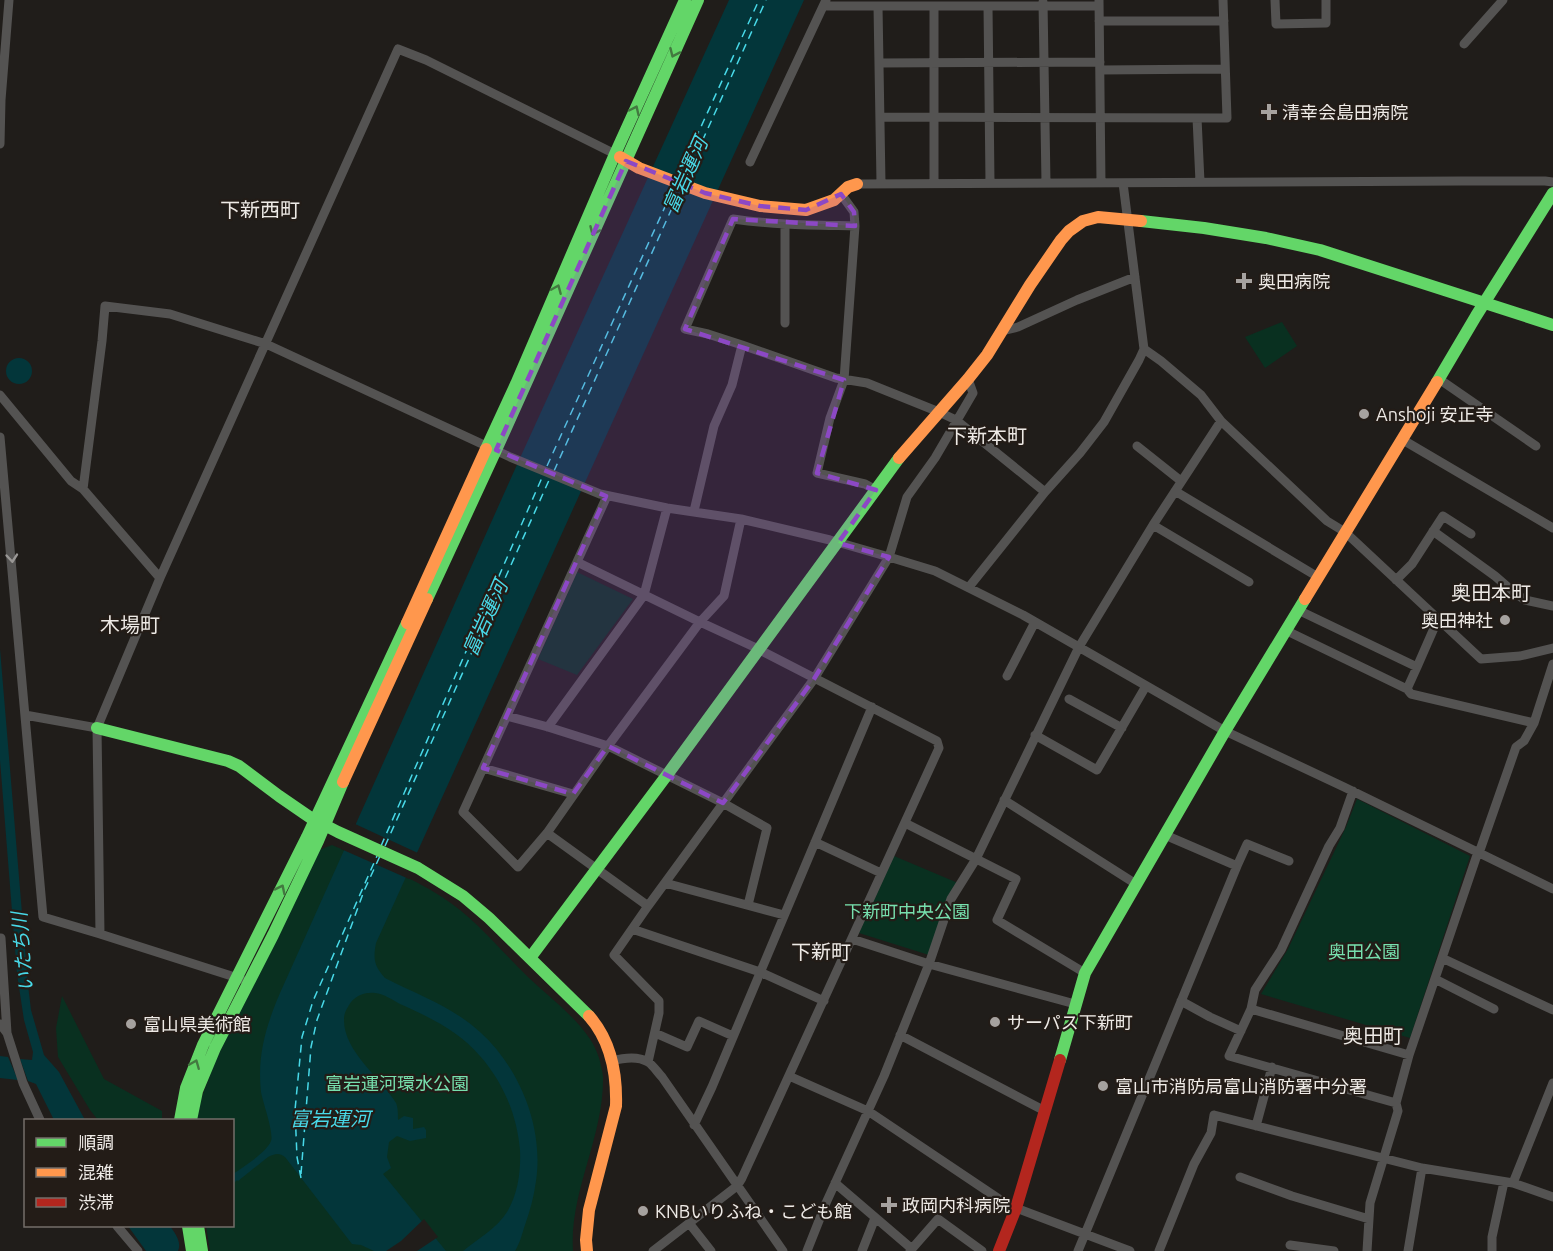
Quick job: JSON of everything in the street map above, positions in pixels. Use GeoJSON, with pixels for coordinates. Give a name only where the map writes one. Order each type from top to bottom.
{"type":"FeatureCollection","features":[{"type":"Feature","properties":{"kind":"street"},"geometry":{"type":"LineString","coordinates":[[0,144],[9,0]]}},
{"type":"Feature","properties":{"kind":"street"},"geometry":{"type":"LineString","coordinates":[[620,158],[685,0]]}},
{"type":"Feature","properties":{"kind":"street"},"geometry":{"type":"LineString","coordinates":[[191,1119],[195,1097],[242,980],[320,822],[395,649],[491,448],[516,384],[620,158],[698,0]]}},
{"type":"Feature","properties":{"kind":"street"},"geometry":{"type":"LineString","coordinates":[[880,117],[1227,118],[1223,0]]}},
{"type":"Feature","properties":{"kind":"street"},"geometry":{"type":"LineString","coordinates":[[1275,0],[1276,24],[1326,23],[1326,0]]}},
{"type":"Feature","properties":{"kind":"street"},"geometry":{"type":"LineString","coordinates":[[1464,44],[1503,0]]}},
{"type":"Feature","properties":{"kind":"street"},"geometry":{"type":"LineString","coordinates":[[750,162],[825,3],[857,3],[878,6],[1099,3],[1101,183]]}},
{"type":"Feature","properties":{"kind":"street"},"geometry":{"type":"LineString","coordinates":[[1043,3],[1046,183]]}},
{"type":"Feature","properties":{"kind":"street"},"geometry":{"type":"LineString","coordinates":[[878,6],[881,183]]}},
{"type":"Feature","properties":{"kind":"street"},"geometry":{"type":"LineString","coordinates":[[934,6],[934,183]]}},
{"type":"Feature","properties":{"kind":"street"},"geometry":{"type":"LineString","coordinates":[[988,6],[990,183]]}},
{"type":"Feature","properties":{"kind":"street"},"geometry":{"type":"LineString","coordinates":[[1099,21],[1224,21]]}},
{"type":"Feature","properties":{"kind":"street"},"geometry":{"type":"LineString","coordinates":[[100,934],[97,728],[160,578],[398,49],[426,60],[639,168],[705,193],[760,206],[806,210],[834,200],[848,187],[857,184],[881,183],[1553,182]]}},
{"type":"Feature","properties":{"kind":"street"},"geometry":{"type":"LineString","coordinates":[[879,63],[1044,62],[1100,66],[1225,69]]}},
{"type":"Feature","properties":{"kind":"street"},"geometry":{"type":"LineString","coordinates":[[1197,118],[1200,182]]}},
{"type":"Feature","properties":{"kind":"street"},"geometry":{"type":"LineString","coordinates":[[969,587],[1104,422],[1139,360],[1143,349],[1123,183]]}},
{"type":"Feature","properties":{"kind":"street"},"geometry":{"type":"LineString","coordinates":[[999,1251],[1016,1208],[1085,973],[1285,630],[1553,193]]}},
{"type":"Feature","properties":{"kind":"street"},"geometry":{"type":"LineString","coordinates":[[841,194],[854,212],[855,226],[844,380],[830,418],[817,473],[865,484],[876,490]]}},
{"type":"Feature","properties":{"kind":"street"},"geometry":{"type":"LineString","coordinates":[[530,958],[901,455],[968,380],[987,355],[1061,240],[1083,221],[1098,217],[1127,219],[1266,238],[1320,250],[1553,325]]}},
{"type":"Feature","properties":{"kind":"street"},"geometry":{"type":"LineString","coordinates":[[855,226],[764,224],[733,219],[685,328],[844,380],[867,383],[939,412],[956,420],[1045,492]]}},
{"type":"Feature","properties":{"kind":"street"},"geometry":{"type":"LineString","coordinates":[[785,225],[785,323]]}},
{"type":"Feature","properties":{"kind":"street"},"geometry":{"type":"LineString","coordinates":[[1002,331],[1018,327],[1135,277]]}},
{"type":"Feature","properties":{"kind":"street"},"geometry":{"type":"LineString","coordinates":[[83,489],[105,306],[170,314],[266,344],[510,457],[606,496],[741,519],[889,556],[935,571],[1035,622],[1225,731],[1553,889]]}},
{"type":"Feature","properties":{"kind":"street"},"geometry":{"type":"LineString","coordinates":[[694,511],[714,426],[732,385],[742,345]]}},
{"type":"Feature","properties":{"kind":"street"},"geometry":{"type":"LineString","coordinates":[[1143,349],[1201,395],[1221,421],[1327,521],[1345,532],[1481,659],[1520,656],[1553,648]]}},
{"type":"Feature","properties":{"kind":"street"},"geometry":{"type":"LineString","coordinates":[[1439,379],[1536,446]]}},
{"type":"Feature","properties":{"kind":"street"},"geometry":{"type":"LineString","coordinates":[[648,1062],[659,1013],[659,1001],[614,955],[814,679],[889,556],[907,497],[934,458],[973,393],[968,380]]}},
{"type":"Feature","properties":{"kind":"street"},"geometry":{"type":"LineString","coordinates":[[0,395],[70,481],[83,489],[160,578]]}},
{"type":"Feature","properties":{"kind":"street"},"geometry":{"type":"LineString","coordinates":[[807,1251],[900,1035],[929,964],[951,899],[976,858],[1079,647],[1153,525],[1221,421]]}},
{"type":"Feature","properties":{"kind":"street"},"geometry":{"type":"LineString","coordinates":[[0,437],[44,917],[242,980]]}},
{"type":"Feature","properties":{"kind":"street"},"geometry":{"type":"LineString","coordinates":[[1403,441],[1553,528]]}},
{"type":"Feature","properties":{"kind":"street"},"geometry":{"type":"LineString","coordinates":[[1137,446],[1181,481]]}},
{"type":"Feature","properties":{"kind":"street"},"geometry":{"type":"LineString","coordinates":[[1175,491],[1318,577]]}},
{"type":"Feature","properties":{"kind":"street"},"geometry":{"type":"LineString","coordinates":[[606,496],[463,812],[518,867],[547,833],[573,794],[700,622],[724,596],[741,519]]}},
{"type":"Feature","properties":{"kind":"street"},"geometry":{"type":"LineString","coordinates":[[548,727],[644,595],[667,508]]}},
{"type":"Feature","properties":{"kind":"street"},"geometry":{"type":"LineString","coordinates":[[1396,580],[1412,564],[1443,516],[1471,534]]}},
{"type":"Feature","properties":{"kind":"street"},"geometry":{"type":"LineString","coordinates":[[1153,525],[1249,582]]}},
{"type":"Feature","properties":{"kind":"street"},"geometry":{"type":"LineString","coordinates":[[1433,531],[1525,600],[1553,606]]}},
{"type":"Feature","properties":{"kind":"street"},"geometry":{"type":"LineString","coordinates":[[577,562],[872,707],[937,741],[939,748],[737,1186],[653,1251]]}},
{"type":"Feature","properties":{"kind":"street"},"geometry":{"type":"LineString","coordinates":[[1298,610],[1417,667]]}},
{"type":"Feature","properties":{"kind":"street"},"geometry":{"type":"LineString","coordinates":[[1407,688],[1438,619]]}},
{"type":"Feature","properties":{"kind":"street"},"geometry":{"type":"LineString","coordinates":[[1007,676],[1035,622]]}},
{"type":"Feature","properties":{"kind":"street"},"geometry":{"type":"LineString","coordinates":[[1285,630],[1407,688],[1411,694],[1534,723]]}},
{"type":"Feature","properties":{"kind":"street"},"geometry":{"type":"LineString","coordinates":[[1366,1251],[1370,1203],[1398,1111],[1396,1103],[1409,1055],[1516,747],[1524,741],[1534,723],[1553,664]]}},
{"type":"Feature","properties":{"kind":"street"},"geometry":{"type":"LineString","coordinates":[[1035,735],[1097,770],[1146,686]]}},
{"type":"Feature","properties":{"kind":"street"},"geometry":{"type":"LineString","coordinates":[[1069,699],[1122,728]]}},
{"type":"Feature","properties":{"kind":"street"},"geometry":{"type":"LineString","coordinates":[[694,1125],[872,707]]}},
{"type":"Feature","properties":{"kind":"street"},"geometry":{"type":"LineString","coordinates":[[25,715],[97,728],[228,761],[239,766],[320,822],[426,872],[463,895],[512,940],[548,978],[583,1009],[602,1033],[615,1073],[616,1106],[589,1210],[587,1251]]}},
{"type":"Feature","properties":{"kind":"street"},"geometry":{"type":"LineString","coordinates":[[507,716],[608,746],[723,803],[767,828],[748,905]]}},
{"type":"Feature","properties":{"kind":"street"},"geometry":{"type":"LineString","coordinates":[[483,768],[573,794]]}},
{"type":"Feature","properties":{"kind":"street"},"geometry":{"type":"LineString","coordinates":[[1353,791],[1340,828],[1329,846],[1281,950],[1255,990],[1251,1009],[1230,1056],[1396,1103]]}},
{"type":"Feature","properties":{"kind":"street"},"geometry":{"type":"LineString","coordinates":[[1004,800],[1136,884]]}},
{"type":"Feature","properties":{"kind":"street"},"geometry":{"type":"LineString","coordinates":[[905,823],[1016,879],[997,920],[1085,973]]}},
{"type":"Feature","properties":{"kind":"street"},"geometry":{"type":"LineString","coordinates":[[547,833],[648,906]]}},
{"type":"Feature","properties":{"kind":"street"},"geometry":{"type":"LineString","coordinates":[[1165,835],[1237,866]]}},
{"type":"Feature","properties":{"kind":"street"},"geometry":{"type":"LineString","coordinates":[[815,842],[881,873]]}},
{"type":"Feature","properties":{"kind":"street"},"geometry":{"type":"LineString","coordinates":[[1078,1251],[1247,844],[1289,861]]}},
{"type":"Feature","properties":{"kind":"street"},"geometry":{"type":"LineString","coordinates":[[665,883],[784,915]]}},
{"type":"Feature","properties":{"kind":"street"},"geometry":{"type":"LineString","coordinates":[[632,929],[760,972],[824,1000]]}},
{"type":"Feature","properties":{"kind":"street"},"geometry":{"type":"LineString","coordinates":[[1,938],[7,1033],[23,1083],[40,1119]]}},
{"type":"Feature","properties":{"kind":"street"},"geometry":{"type":"LineString","coordinates":[[852,939],[929,964],[1075,1005]]}},
{"type":"Feature","properties":{"kind":"street"},"geometry":{"type":"LineString","coordinates":[[1442,958],[1553,1010]]}},
{"type":"Feature","properties":{"kind":"street"},"geometry":{"type":"LineString","coordinates":[[1435,979],[1494,1009]]}},
{"type":"Feature","properties":{"kind":"street"},"geometry":{"type":"LineString","coordinates":[[180,1119],[186,1088],[203,1046],[242,980]]}},
{"type":"Feature","properties":{"kind":"street"},"geometry":{"type":"LineString","coordinates":[[1181,1000],[1241,1031]]}},
{"type":"Feature","properties":{"kind":"street"},"geometry":{"type":"LineString","coordinates":[[1251,1009],[1409,1055]]}},
{"type":"Feature","properties":{"kind":"street"},"geometry":{"type":"LineString","coordinates":[[655,1033],[687,1047],[699,1022],[733,1036]]}},
{"type":"Feature","properties":{"kind":"street"},"geometry":{"type":"LineString","coordinates":[[0,1024],[7,1033]]}},
{"type":"Feature","properties":{"kind":"street"},"geometry":{"type":"LineString","coordinates":[[900,1035],[1045,1111]]}},
{"type":"Feature","properties":{"kind":"street"},"geometry":{"type":"LineString","coordinates":[[612,1061],[634,1058],[648,1062],[662,1077],[783,1251]]}},
{"type":"Feature","properties":{"kind":"street"},"geometry":{"type":"LineString","coordinates":[[1256,1126],[1272,1067]]}},
{"type":"Feature","properties":{"kind":"street"},"geometry":{"type":"LineString","coordinates":[[789,1076],[868,1111],[1008,1205],[1130,1251]]}},
{"type":"Feature","properties":{"kind":"street"},"geometry":{"type":"LineString","coordinates":[[1492,1251],[1492,1237],[1509,1183],[1553,1083]]}},
{"type":"Feature","properties":{"kind":"street"},"geometry":{"type":"LineString","coordinates":[[1159,1251],[1194,1164],[1211,1133],[1214,1115],[1422,1168],[1509,1183],[1553,1197]]}},
{"type":"Feature","properties":{"kind":"street"},"geometry":{"type":"LineString","coordinates":[[1408,1251],[1422,1168]]}},
{"type":"Feature","properties":{"kind":"street"},"geometry":{"type":"LineString","coordinates":[[1240,1177],[1292,1196],[1369,1219]]}},
{"type":"Feature","properties":{"kind":"street"},"geometry":{"type":"LineString","coordinates":[[836,1183],[911,1250],[938,1219],[982,1251]]}},
{"type":"Feature","properties":{"kind":"street"},"geometry":{"type":"LineString","coordinates":[[862,1251],[875,1218]]}},
{"type":"Feature","properties":{"kind":"street"},"geometry":{"type":"LineString","coordinates":[[689,1223],[711,1251]]}},
{"type":"Feature","properties":{"kind":"street"},"geometry":{"type":"LineString","coordinates":[[118,1227],[138,1251]]}},
{"type":"Feature","properties":{"kind":"street"},"geometry":{"type":"LineString","coordinates":[[188,1227],[192,1251]]}},
{"type":"Feature","properties":{"kind":"street"},"geometry":{"type":"LineString","coordinates":[[198,1227],[202,1251]]}},
{"type":"Feature","properties":{"kind":"street"},"geometry":{"type":"LineString","coordinates":[[1290,1245],[1334,1251]]}},
{"type":"Feature","properties":{"kind":"highlighted area"},"geometry":{"type":"Polygon","coordinates":[[[626,161],[705,193],[760,206],[806,210],[841,194],[854,212],[855,226],[733,219],[685,329],[844,380],[817,473],[876,490],[838,543],[889,557],[814,679],[723,803],[608,746],[573,794],[483,768],[606,496],[496,450],[626,161]]]}},
{"type":"Feature","properties":{"kind":"green space"},"geometry":{"type":"Polygon","coordinates":[[[1282,322],[1297,346],[1265,368],[1245,337],[1282,322]]]}},
{"type":"Feature","properties":{"kind":"green space"},"geometry":{"type":"Polygon","coordinates":[[[577,572],[633,599],[577,675],[538,659],[577,572]]]}},
{"type":"Feature","properties":{"kind":"green space","name":"奥田公園"},"geometry":{"type":"Polygon","coordinates":[[[1357,799],[1470,856],[1410,1038],[1261,994],[1288,949],[1357,799]]]}},
{"type":"Feature","properties":{"kind":"green space","name":"富岩運河環水公園"},"geometry":{"type":"Polygon","coordinates":[[[332,845],[416,882],[454,905],[569,1014],[593,1043],[599,1057],[603,1077],[602,1099],[576,1208],[573,1251],[210,1251],[206,1227],[234,1227],[234,1119],[197,1119],[200,1102],[216,1059],[319,850],[332,845]]]}},
{"type":"Feature","properties":{"kind":"green space","name":"下新町中央公園"},"geometry":{"type":"Polygon","coordinates":[[[894,856],[958,883],[929,955],[859,933],[894,856]]]}},
{"type":"Feature","properties":{"kind":"green space"},"geometry":{"type":"Polygon","coordinates":[[[62,996],[104,1079],[162,1111],[162,1119],[97,1119],[58,1057],[56,1028],[62,996]]]}},
{"type":"Feature","properties":{"kind":"water","name":"富岩運河"},"geometry":{"type":"Polygon","coordinates":[[[729,0],[804,0],[376,943],[377,966],[385,978],[435,1002],[470,1023],[507,1063],[517,1081],[532,1120],[538,1161],[534,1192],[521,1238],[515,1251],[463,1251],[503,1218],[516,1190],[520,1150],[516,1124],[508,1100],[496,1077],[472,1047],[453,1032],[375,993],[359,996],[351,1002],[345,1014],[345,1031],[356,1053],[396,1103],[398,1120],[404,1116],[413,1118],[413,1129],[424,1127],[426,1130],[426,1138],[410,1141],[397,1136],[389,1142],[387,1157],[391,1168],[383,1174],[446,1251],[374,1251],[352,1244],[283,1155],[276,1154],[268,1157],[234,1183],[234,1173],[260,1154],[271,1141],[261,1092],[260,1066],[267,1029],[280,993],[729,0]]]}},
{"type":"Feature","properties":{"kind":"water"},"geometry":{"type":"Polygon","coordinates":[[[19,358],[28,362],[32,371],[28,380],[19,384],[10,380],[6,371],[10,362],[19,358]]]}},
{"type":"Feature","properties":{"kind":"water","name":"いたち川"},"geometry":{"type":"Polygon","coordinates":[[[0,649],[31,1010],[44,1055],[59,1072],[84,1119],[54,1119],[36,1084],[28,1081],[20,1059],[32,1060],[33,1052],[24,1020],[17,974],[0,760],[0,649]]]}},
{"type":"Feature","properties":{"kind":"water"},"geometry":{"type":"Polygon","coordinates":[[[0,1056],[8,1057],[18,1080],[0,1078],[0,1056]]]}},
{"type":"Feature","properties":{"kind":"water"},"geometry":{"type":"Polygon","coordinates":[[[129,1227],[171,1227],[179,1241],[178,1251],[146,1251],[129,1227]]]}},
{"type":"Feature","properties":{"kind":"pier"},"geometry":{"type":"Polygon","coordinates":[[[353,823],[420,854],[409,879],[341,849],[353,823]]]}},
{"type":"Feature","properties":{"kind":"pier"},"geometry":{"type":"Polygon","coordinates":[[[424,1219],[438,1237],[417,1251],[386,1251],[401,1241],[424,1219]]]}},
{"type":"Feature","properties":{"kind":"ferry route"},"geometry":{"type":"LineString","coordinates":[[678,177],[759,0]]}},
{"type":"Feature","properties":{"kind":"ferry route"},"geometry":{"type":"LineString","coordinates":[[685,179],[766,0]]}},
{"type":"Feature","properties":{"kind":"ferry route"},"geometry":{"type":"LineString","coordinates":[[547,466],[674,187]]}},
{"type":"Feature","properties":{"kind":"ferry route"},"geometry":{"type":"LineString","coordinates":[[554,471],[681,188]]}},
{"type":"Feature","properties":{"kind":"ferry route"},"geometry":{"type":"LineString","coordinates":[[381,846],[544,473]]}},
{"type":"Feature","properties":{"kind":"ferry route"},"geometry":{"type":"LineString","coordinates":[[385,846],[550,478]]}},
{"type":"Feature","properties":{"kind":"ferry route"},"geometry":{"type":"LineString","coordinates":[[301,1178],[297,1157],[295,1110],[302,1037],[313,1001],[377,856]]}},
{"type":"Feature","properties":{"kind":"ferry route"},"geometry":{"type":"LineString","coordinates":[[301,1174],[311,1047],[317,1020],[364,891],[380,856]]}},
{"type":"Feature","properties":{"kind":"traffic: fast"},"geometry":{"type":"LineString","coordinates":[[486,449],[685,0]]}},
{"type":"Feature","properties":{"kind":"traffic: fast"},"geometry":{"type":"LineString","coordinates":[[427,599],[698,0]]}},
{"type":"Feature","properties":{"kind":"traffic: fast"},"geometry":{"type":"LineString","coordinates":[[1437,382],[1553,193]]}},
{"type":"Feature","properties":{"kind":"traffic: fast"},"geometry":{"type":"LineString","coordinates":[[1141,221],[1266,238],[1320,250],[1553,325]]}},
{"type":"Feature","properties":{"kind":"traffic: fast"},"geometry":{"type":"LineString","coordinates":[[530,958],[899,458]]}},
{"type":"Feature","properties":{"kind":"traffic: fast"},"geometry":{"type":"LineString","coordinates":[[1060,1060],[1085,973],[1225,731],[1305,599]]}},
{"type":"Feature","properties":{"kind":"traffic: fast"},"geometry":{"type":"LineString","coordinates":[[180,1119],[186,1088],[203,1045],[307,837],[407,623]]}},
{"type":"Feature","properties":{"kind":"traffic: fast"},"geometry":{"type":"LineString","coordinates":[[97,728],[228,761],[239,766],[311,818],[418,868],[463,896],[489,918],[589,1016]]}},
{"type":"Feature","properties":{"kind":"traffic: fast"},"geometry":{"type":"LineString","coordinates":[[191,1119],[197,1091],[215,1048],[273,935],[318,841],[343,782]]}},
{"type":"Feature","properties":{"kind":"traffic: fast"},"geometry":{"type":"LineString","coordinates":[[188,1227],[192,1251]]}},
{"type":"Feature","properties":{"kind":"traffic: fast"},"geometry":{"type":"LineString","coordinates":[[198,1227],[202,1251]]}},
{"type":"Feature","properties":{"kind":"traffic: slow"},"geometry":{"type":"LineString","coordinates":[[620,157],[639,168],[705,193],[760,206],[806,210],[834,200],[848,187],[857,184]]}},
{"type":"Feature","properties":{"kind":"traffic: slow"},"geometry":{"type":"LineString","coordinates":[[899,458],[987,355],[1030,285],[1069,231],[1083,221],[1098,217],[1141,221]]}},
{"type":"Feature","properties":{"kind":"traffic: slow"},"geometry":{"type":"LineString","coordinates":[[1305,599],[1437,382]]}},
{"type":"Feature","properties":{"kind":"traffic: slow"},"geometry":{"type":"LineString","coordinates":[[407,623],[486,449]]}},
{"type":"Feature","properties":{"kind":"traffic: slow"},"geometry":{"type":"LineString","coordinates":[[343,782],[427,599]]}},
{"type":"Feature","properties":{"kind":"traffic: slow"},"geometry":{"type":"LineString","coordinates":[[587,1251],[589,1210],[616,1106],[611,1058],[603,1036],[589,1016]]}},
{"type":"Feature","properties":{"kind":"traffic: jam"},"geometry":{"type":"LineString","coordinates":[[999,1251],[1016,1208],[1060,1060]]}},
{"type":"Feature","properties":{"kind":"place","name":"清幸会島田病院"},"geometry":{"type":"Point","coordinates":[1269,112]}},
{"type":"Feature","properties":{"kind":"place","name":"奥田病院"},"geometry":{"type":"Point","coordinates":[1244,281]}},
{"type":"Feature","properties":{"kind":"place","name":"Anshoji 安正寺"},"geometry":{"type":"Point","coordinates":[1364,414]}},
{"type":"Feature","properties":{"kind":"place","name":"奥田神社"},"geometry":{"type":"Point","coordinates":[1505,620]}},
{"type":"Feature","properties":{"kind":"place","name":"サーパス下新町"},"geometry":{"type":"Point","coordinates":[995,1022]}},
{"type":"Feature","properties":{"kind":"place","name":"富山県美術館"},"geometry":{"type":"Point","coordinates":[131,1024]}},
{"type":"Feature","properties":{"kind":"place","name":"富山市消防局富山消防署中分署"},"geometry":{"type":"Point","coordinates":[1103,1086]}},
{"type":"Feature","properties":{"kind":"place","name":"政岡内科病院"},"geometry":{"type":"Point","coordinates":[889,1205]}},
{"type":"Feature","properties":{"kind":"place","name":"KNBいりふね・こども館"},"geometry":{"type":"Point","coordinates":[643,1211]}},
{"type":"Feature","properties":{"kind":"district","name":"下新西町"},"geometry":{"type":"Point","coordinates":[260,209]}},
{"type":"Feature","properties":{"kind":"district","name":"下新本町"},"geometry":{"type":"Point","coordinates":[987,435]}},
{"type":"Feature","properties":{"kind":"district","name":"奥田本町"},"geometry":{"type":"Point","coordinates":[1491,592]}},
{"type":"Feature","properties":{"kind":"district","name":"木場町"},"geometry":{"type":"Point","coordinates":[130,624]}},
{"type":"Feature","properties":{"kind":"district","name":"下新町"},"geometry":{"type":"Point","coordinates":[821,951]}},
{"type":"Feature","properties":{"kind":"district","name":"奥田町"},"geometry":{"type":"Point","coordinates":[1373,1035]}}]}
